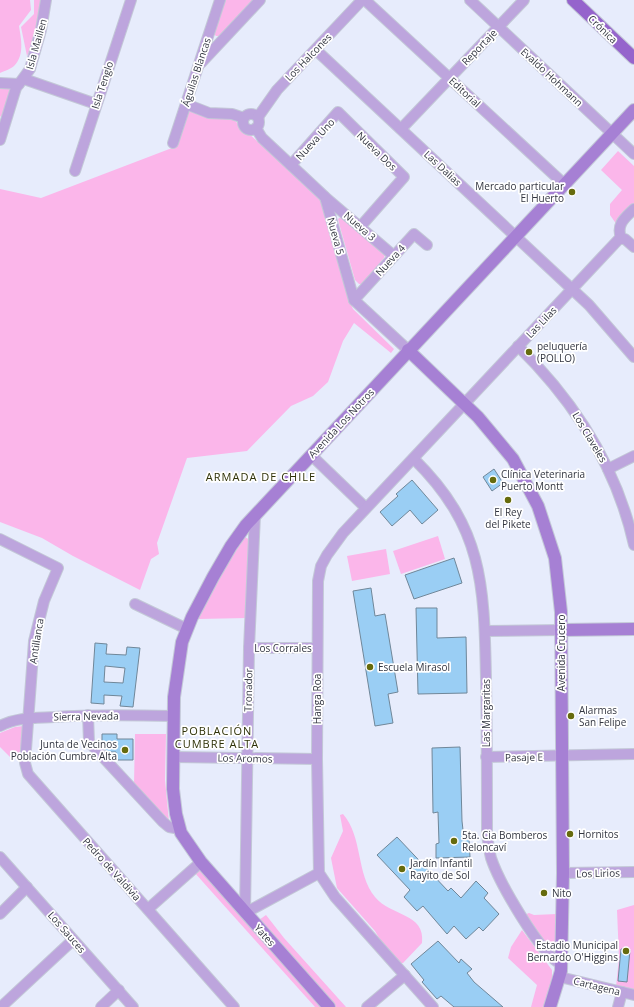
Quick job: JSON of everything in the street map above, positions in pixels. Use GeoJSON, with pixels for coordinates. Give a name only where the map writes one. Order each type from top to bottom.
{"type":"FeatureCollection","features":[{"type":"Feature","properties":{"kind":"main road","name":"Crónica"},"geometry":{"type":"LineString","coordinates":[[573,0],[634,58]]}},
{"type":"Feature","properties":{"kind":"main road","name":"Avenida Los Notros"},"geometry":{"type":"LineString","coordinates":[[201,862],[187,843],[180,828],[173,789],[174,716],[178,660],[187,628],[222,560],[238,536],[255,516],[408,350],[634,110]]}},
{"type":"Feature","properties":{"kind":"main road","name":"Avenida Crucero"},"geometry":{"type":"LineString","coordinates":[[408,350],[491,430],[513,458],[538,506],[555,558],[560,593],[561,630],[563,873],[560,977],[550,1007]]}},
{"type":"Feature","properties":{"kind":"main road"},"geometry":{"type":"LineString","coordinates":[[561,630],[634,629]]}},
{"type":"Feature","properties":{"kind":"main road","name":"Yates"},"geometry":{"type":"LineString","coordinates":[[201,862],[329,1007]]}},
{"type":"Feature","properties":{"kind":"street","name":"Isla Maillen"},"geometry":{"type":"LineString","coordinates":[[0,140],[3,122],[21,82],[29,72],[39,40],[46,0]]}},
{"type":"Feature","properties":{"kind":"street","name":"Isla Tenglo"},"geometry":{"type":"LineString","coordinates":[[75,171],[131,0]]}},
{"type":"Feature","properties":{"kind":"street","name":"Águilas Blancas"},"geometry":{"type":"LineString","coordinates":[[173,143],[220,0]]}},
{"type":"Feature","properties":{"kind":"street"},"geometry":{"type":"LineString","coordinates":[[198,66],[260,0]]}},
{"type":"Feature","properties":{"kind":"street","name":"Los Halcones"},"geometry":{"type":"LineString","coordinates":[[258,117],[277,90],[364,0]]}},
{"type":"Feature","properties":{"kind":"street","name":"Editorial"},"geometry":{"type":"LineString","coordinates":[[364,0],[564,184]]}},
{"type":"Feature","properties":{"kind":"street","name":"Evaldo Hohmann"},"geometry":{"type":"LineString","coordinates":[[470,0],[634,154]]}},
{"type":"Feature","properties":{"kind":"street","name":"Reportaje"},"geometry":{"type":"LineString","coordinates":[[401,129],[524,0]]}},
{"type":"Feature","properties":{"kind":"street","name":"Las Dalias"},"geometry":{"type":"LineString","coordinates":[[316,50],[572,289],[605,321],[634,357]]}},
{"type":"Feature","properties":{"kind":"street"},"geometry":{"type":"LineString","coordinates":[[0,83],[21,82],[96,104]]}},
{"type":"Feature","properties":{"kind":"street"},"geometry":{"type":"LineString","coordinates":[[186,104],[209,112],[232,114],[244,118]]}},
{"type":"Feature","properties":{"kind":"street","name":"Nueva Uno"},"geometry":{"type":"LineString","coordinates":[[291,165],[338,112]]}},
{"type":"Feature","properties":{"kind":"street","name":"Nueva Dos"},"geometry":{"type":"LineString","coordinates":[[338,112],[404,177],[361,226]]}},
{"type":"Feature","properties":{"kind":"street"},"geometry":{"type":"LineString","coordinates":[[250,113],[258,117],[259,122],[256,128],[250,130],[245,128],[243,123],[244,118],[250,113]]}},
{"type":"Feature","properties":{"kind":"street"},"geometry":{"type":"LineString","coordinates":[[256,128],[262,138],[325,197]]}},
{"type":"Feature","properties":{"kind":"street","name":"Nueva 3"},"geometry":{"type":"LineString","coordinates":[[325,197],[361,226],[394,256]]}},
{"type":"Feature","properties":{"kind":"street","name":"Nueva 5"},"geometry":{"type":"LineString","coordinates":[[325,197],[354,300]]}},
{"type":"Feature","properties":{"kind":"street"},"geometry":{"type":"LineString","coordinates":[[634,209],[621,221],[619,228],[619,239],[634,247]]}},
{"type":"Feature","properties":{"kind":"street","name":"Nueva 4"},"geometry":{"type":"LineString","coordinates":[[354,300],[414,234],[427,245]]}},
{"type":"Feature","properties":{"kind":"street","name":"Las Lilas"},"geometry":{"type":"LineString","coordinates":[[465,404],[619,239]]}},
{"type":"Feature","properties":{"kind":"street"},"geometry":{"type":"LineString","coordinates":[[354,300],[408,350]]}},
{"type":"Feature","properties":{"kind":"street","name":"Los Claveles"},"geometry":{"type":"LineString","coordinates":[[518,346],[563,395],[588,432],[608,469],[626,514],[634,545]]}},
{"type":"Feature","properties":{"kind":"street","name":"Hanga Roa"},"geometry":{"type":"LineString","coordinates":[[319,873],[317,648],[318,581],[321,566],[343,533],[465,404]]}},
{"type":"Feature","properties":{"kind":"street"},"geometry":{"type":"LineString","coordinates":[[311,455],[366,508]]}},
{"type":"Feature","properties":{"kind":"street"},"geometry":{"type":"LineString","coordinates":[[608,469],[634,456]]}},
{"type":"Feature","properties":{"kind":"street","name":"Las Margaritas"},"geometry":{"type":"LineString","coordinates":[[414,458],[446,495],[468,537],[481,583],[485,631],[487,834],[491,858],[503,883],[533,934],[552,958],[561,964]]}},
{"type":"Feature","properties":{"kind":"street","name":"Tronador"},"geometry":{"type":"LineString","coordinates":[[245,913],[246,758],[255,516]]}},
{"type":"Feature","properties":{"kind":"street","name":"Antillanca"},"geometry":{"type":"LineString","coordinates":[[0,539],[58,568],[44,601],[34,641],[30,677],[30,718]]}},
{"type":"Feature","properties":{"kind":"street"},"geometry":{"type":"LineString","coordinates":[[135,604],[187,628]]}},
{"type":"Feature","properties":{"kind":"street"},"geometry":{"type":"LineString","coordinates":[[485,631],[561,630]]}},
{"type":"Feature","properties":{"kind":"street","name":"Los Corrales"},"geometry":{"type":"LineString","coordinates":[[249,648],[317,648]]}},
{"type":"Feature","properties":{"kind":"street"},"geometry":{"type":"LineString","coordinates":[[88,715],[89,742],[168,827],[180,828]]}},
{"type":"Feature","properties":{"kind":"street","name":"Sierra Nevada"},"geometry":{"type":"LineString","coordinates":[[0,726],[16,720],[30,718],[88,715],[174,716]]}},
{"type":"Feature","properties":{"kind":"street","name":"Pedro de Valdivia"},"geometry":{"type":"LineString","coordinates":[[30,718],[25,762],[31,778],[234,1007]]}},
{"type":"Feature","properties":{"kind":"street","name":"Pasaje E"},"geometry":{"type":"LineString","coordinates":[[486,757],[561,757],[634,754]]}},
{"type":"Feature","properties":{"kind":"street","name":"Los Aromos"},"geometry":{"type":"LineString","coordinates":[[174,757],[317,759]]}},
{"type":"Feature","properties":{"kind":"street","name":"Los Sauces"},"geometry":{"type":"LineString","coordinates":[[0,857],[134,1007]]}},
{"type":"Feature","properties":{"kind":"street"},"geometry":{"type":"LineString","coordinates":[[148,909],[201,862]]}},
{"type":"Feature","properties":{"kind":"street","name":"Los Lirios"},"geometry":{"type":"LineString","coordinates":[[563,873],[634,872]]}},
{"type":"Feature","properties":{"kind":"street"},"geometry":{"type":"LineString","coordinates":[[245,913],[319,873],[335,897],[432,1007]]}},
{"type":"Feature","properties":{"kind":"street"},"geometry":{"type":"LineString","coordinates":[[0,914],[27,887]]}},
{"type":"Feature","properties":{"kind":"street"},"geometry":{"type":"LineString","coordinates":[[1,1007],[73,940]]}},
{"type":"Feature","properties":{"kind":"street"},"geometry":{"type":"LineString","coordinates":[[367,1007],[405,975]]}},
{"type":"Feature","properties":{"kind":"street","name":"Cartagena"},"geometry":{"type":"LineString","coordinates":[[560,977],[634,995]]}},
{"type":"Feature","properties":{"kind":"street"},"geometry":{"type":"LineString","coordinates":[[101,1007],[119,990]]}},
{"type":"Feature","properties":{"kind":"street"},"geometry":{"type":"LineString","coordinates":[[618,1007],[622,992]]}},
{"type":"Feature","properties":{"kind":"shaded area"},"geometry":{"type":"Polygon","coordinates":[[[0,0],[30,0],[31,10],[19,26],[21,36],[20,57],[13,67],[0,73],[0,0]]]}},
{"type":"Feature","properties":{"kind":"shaded area"},"geometry":{"type":"Polygon","coordinates":[[[34,0],[41,0],[34,35],[27,56],[21,27],[34,14],[34,0]]]}},
{"type":"Feature","properties":{"kind":"shaded area"},"geometry":{"type":"Polygon","coordinates":[[[224,0],[254,0],[219,36],[216,36],[213,33],[224,0]]]}},
{"type":"Feature","properties":{"kind":"shaded area"},"geometry":{"type":"Polygon","coordinates":[[[0,87],[11,88],[0,117],[0,87]]]}},
{"type":"Feature","properties":{"kind":"shaded area"},"geometry":{"type":"Polygon","coordinates":[[[186,111],[234,120],[318,197],[322,202],[349,300],[353,309],[394,349],[391,353],[354,323],[343,341],[328,382],[313,396],[291,406],[247,451],[187,458],[157,543],[159,554],[151,559],[140,590],[73,556],[42,538],[0,522],[0,189],[41,198],[172,148],[186,111]]]}},
{"type":"Feature","properties":{"kind":"shaded area"},"geometry":{"type":"Polygon","coordinates":[[[618,151],[634,166],[634,207],[617,225],[610,215],[610,204],[622,190],[601,170],[618,151]]]}},
{"type":"Feature","properties":{"kind":"shaded area"},"geometry":{"type":"Polygon","coordinates":[[[342,216],[385,255],[362,284],[359,284],[355,280],[338,219],[342,216]]]}},
{"type":"Feature","properties":{"kind":"shaded area"},"geometry":{"type":"Polygon","coordinates":[[[438,536],[445,559],[401,574],[393,551],[438,536]]]}},
{"type":"Feature","properties":{"kind":"shaded area"},"geometry":{"type":"Polygon","coordinates":[[[245,537],[250,540],[247,618],[198,619],[228,563],[245,537]]]}},
{"type":"Feature","properties":{"kind":"shaded area"},"geometry":{"type":"Polygon","coordinates":[[[386,549],[390,574],[352,581],[347,556],[386,549]]]}},
{"type":"Feature","properties":{"kind":"shaded area"},"geometry":{"type":"Polygon","coordinates":[[[24,726],[22,750],[12,759],[0,747],[0,733],[15,727],[24,726]]]}},
{"type":"Feature","properties":{"kind":"shaded area"},"geometry":{"type":"Polygon","coordinates":[[[135,734],[166,734],[165,780],[169,822],[134,784],[135,734]]]}},
{"type":"Feature","properties":{"kind":"shaded area"},"geometry":{"type":"Polygon","coordinates":[[[343,814],[354,833],[365,878],[369,888],[381,903],[413,920],[422,933],[422,943],[403,963],[401,963],[382,943],[375,931],[337,888],[331,858],[343,831],[340,815],[343,814]]]}},
{"type":"Feature","properties":{"kind":"shaded area"},"geometry":{"type":"Polygon","coordinates":[[[197,870],[201,871],[324,1007],[315,1007],[194,872],[197,870]]]}},
{"type":"Feature","properties":{"kind":"shaded area","name":"Estadio Municipal Bernardo O'Higgins"},"geometry":{"type":"Polygon","coordinates":[[[634,905],[634,992],[616,987],[619,958],[617,910],[634,905]]]}},
{"type":"Feature","properties":{"kind":"shaded area"},"geometry":{"type":"Polygon","coordinates":[[[529,913],[534,915],[557,914],[556,959],[524,915],[529,913]]]}},
{"type":"Feature","properties":{"kind":"shaded area"},"geometry":{"type":"Polygon","coordinates":[[[266,915],[284,938],[346,1007],[335,1007],[259,920],[266,915]]]}},
{"type":"Feature","properties":{"kind":"shaded area"},"geometry":{"type":"Polygon","coordinates":[[[522,930],[552,970],[552,977],[545,1007],[531,1007],[537,985],[508,958],[511,947],[522,930]]]}},
{"type":"Feature","properties":{"kind":"building","name":"Clínica Veterinaria Puerto Montt"},"geometry":{"type":"Polygon","coordinates":[[[494,469],[503,483],[492,491],[483,477],[494,469]]]}},
{"type":"Feature","properties":{"kind":"building"},"geometry":{"type":"Polygon","coordinates":[[[412,480],[438,510],[422,524],[410,510],[392,526],[380,512],[398,496],[396,494],[412,480]]]}},
{"type":"Feature","properties":{"kind":"building"},"geometry":{"type":"Polygon","coordinates":[[[454,558],[462,583],[414,599],[405,575],[454,558]]]}},
{"type":"Feature","properties":{"kind":"building"},"geometry":{"type":"Polygon","coordinates":[[[371,588],[375,616],[385,614],[398,692],[388,694],[393,723],[375,726],[353,591],[371,588]]]}},
{"type":"Feature","properties":{"kind":"building"},"geometry":{"type":"Polygon","coordinates":[[[416,608],[437,608],[437,638],[466,637],[467,693],[418,694],[416,608]]]}},
{"type":"Feature","properties":{"kind":"building"},"geometry":{"type":"Polygon","coordinates":[[[95,643],[107,644],[106,654],[126,655],[127,647],[140,648],[133,707],[120,706],[122,696],[104,695],[104,704],[91,703],[95,643]],[[105,666],[104,682],[123,683],[125,668],[105,666]]]}},
{"type":"Feature","properties":{"kind":"building"},"geometry":{"type":"Polygon","coordinates":[[[102,734],[117,734],[117,739],[133,739],[133,760],[116,760],[116,752],[107,752],[102,746],[102,734]]]}},
{"type":"Feature","properties":{"kind":"building"},"geometry":{"type":"Polygon","coordinates":[[[460,747],[462,821],[464,839],[469,839],[470,857],[436,858],[436,844],[439,843],[438,812],[433,813],[432,748],[460,747]]]}},
{"type":"Feature","properties":{"kind":"building"},"geometry":{"type":"Polygon","coordinates":[[[397,837],[448,891],[451,888],[461,898],[476,881],[488,893],[484,898],[499,914],[483,931],[479,927],[466,939],[454,926],[447,934],[423,906],[417,911],[404,897],[410,890],[377,855],[397,837]]]}},
{"type":"Feature","properties":{"kind":"building"},"geometry":{"type":"Polygon","coordinates":[[[438,941],[459,963],[461,959],[472,969],[467,973],[474,982],[503,1007],[454,1007],[441,996],[437,999],[422,982],[424,980],[411,964],[438,941]]]}},
{"type":"Feature","properties":{"kind":"building"},"geometry":{"type":"Polygon","coordinates":[[[621,949],[630,950],[627,982],[618,981],[621,949]]]}},
{"type":"Feature","properties":{"kind":"place","name":"Mercado particular El Huerto"},"geometry":{"type":"Point","coordinates":[572,192]}},
{"type":"Feature","properties":{"kind":"place","name":"peluquería (POLLO)"},"geometry":{"type":"Point","coordinates":[529,352]}},
{"type":"Feature","properties":{"kind":"place","name":"Clínica Veterinaria Puerto Montt"},"geometry":{"type":"Point","coordinates":[493,480]}},
{"type":"Feature","properties":{"kind":"place","name":"El Rey del Pikete"},"geometry":{"type":"Point","coordinates":[508,500]}},
{"type":"Feature","properties":{"kind":"place","name":"Escuela Mirasol"},"geometry":{"type":"Point","coordinates":[370,667]}},
{"type":"Feature","properties":{"kind":"place","name":"Alarmas San Felipe"},"geometry":{"type":"Point","coordinates":[571,716]}},
{"type":"Feature","properties":{"kind":"place","name":"Junta de Vecinos Población Cumbre Alta"},"geometry":{"type":"Point","coordinates":[125,750]}},
{"type":"Feature","properties":{"kind":"place","name":"Hornitos"},"geometry":{"type":"Point","coordinates":[570,834]}},
{"type":"Feature","properties":{"kind":"place","name":"5ta. Cia Bomberos Reloncaví"},"geometry":{"type":"Point","coordinates":[454,841]}},
{"type":"Feature","properties":{"kind":"place","name":"Jardín Infantil Rayito de Sol"},"geometry":{"type":"Point","coordinates":[402,869]}},
{"type":"Feature","properties":{"kind":"place","name":"Nito"},"geometry":{"type":"Point","coordinates":[544,893]}},
{"type":"Feature","properties":{"kind":"place","name":"Estadio Municipal Bernardo O'Higgins"},"geometry":{"type":"Point","coordinates":[626,951]}},
{"type":"Feature","properties":{"kind":"district","name":"ARMADA DE CHILE"},"geometry":{"type":"Point","coordinates":[261,476]}},
{"type":"Feature","properties":{"kind":"district","name":"POBLACIÓN CUMBRE ALTA"},"geometry":{"type":"Point","coordinates":[217,736]}}]}
